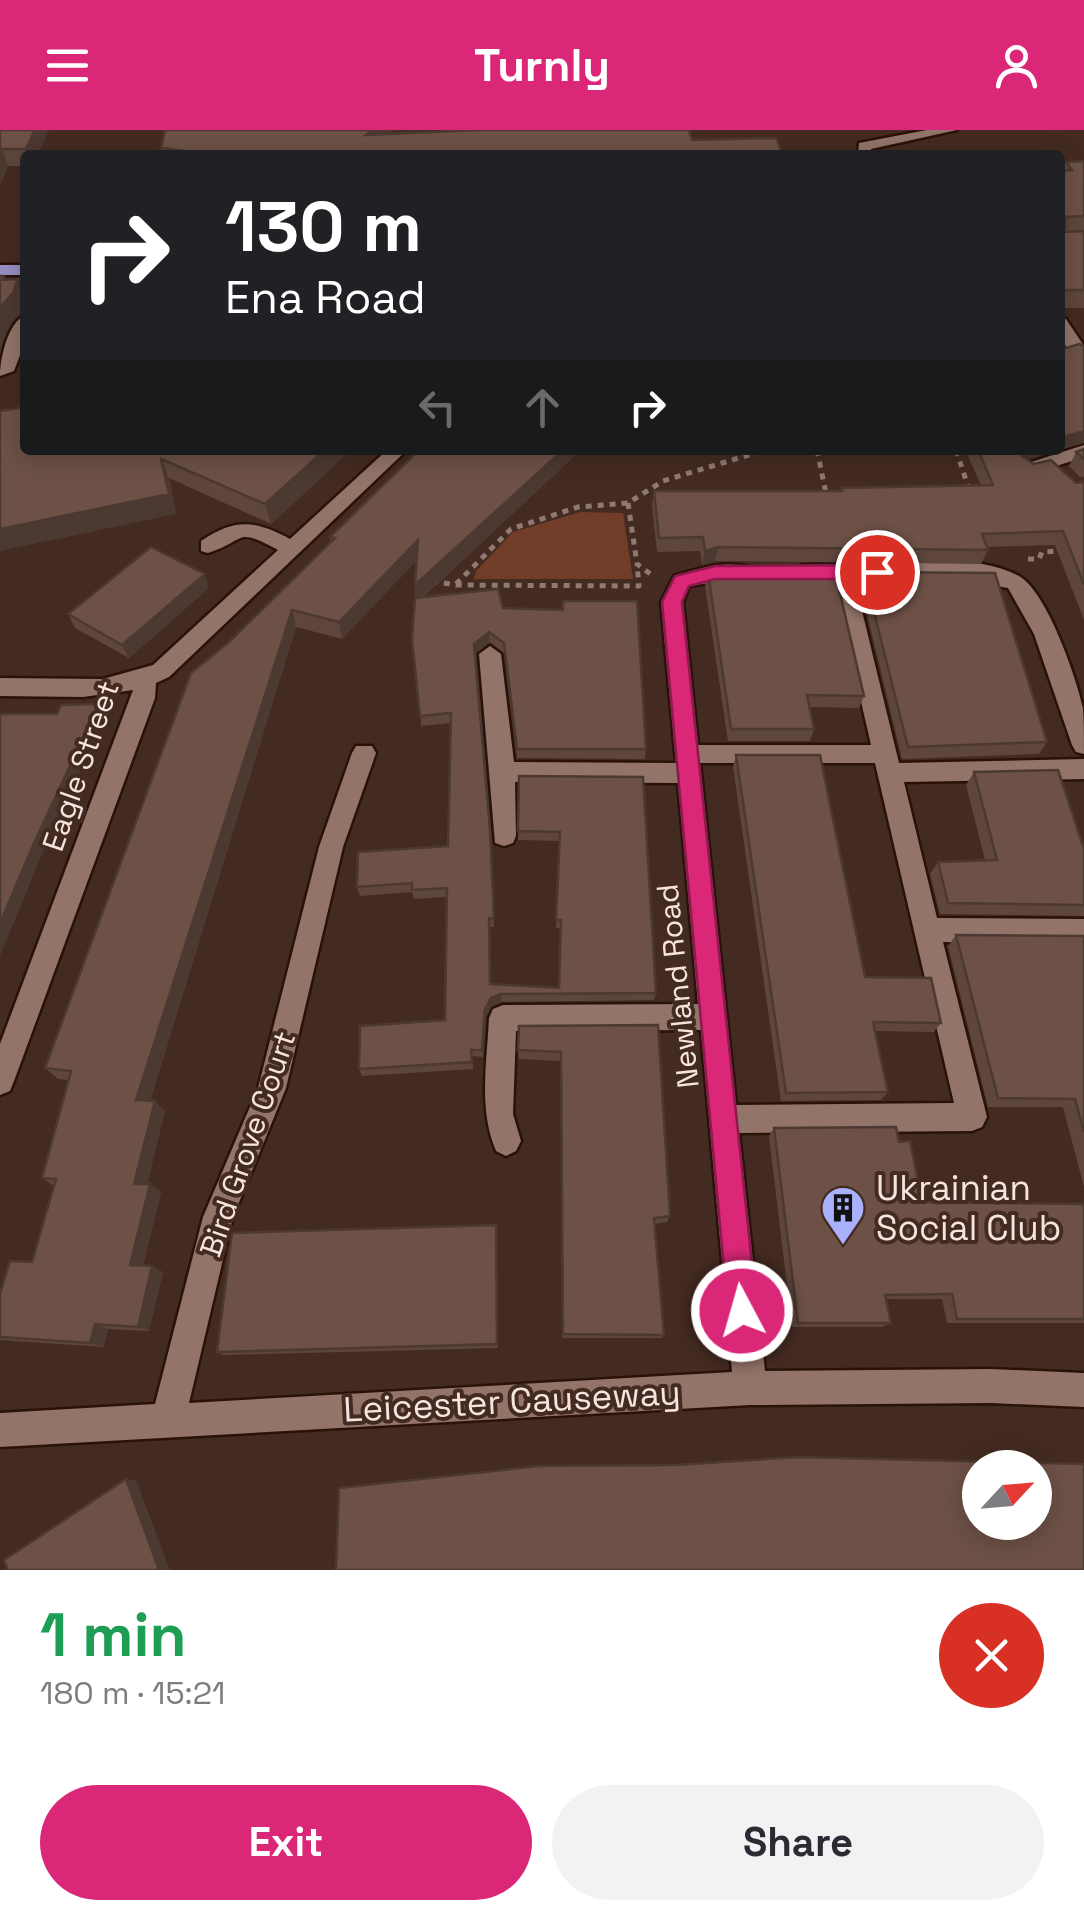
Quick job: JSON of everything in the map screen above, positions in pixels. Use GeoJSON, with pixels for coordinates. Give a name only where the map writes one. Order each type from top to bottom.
{"type":"FeatureCollection","features":[{"type":"Feature","properties":{"kind":"street"},"geometry":{"type":"LineString","coordinates":[[864,150],[864,146],[950,130]]}},
{"type":"Feature","properties":{"kind":"street"},"geometry":{"type":"LineString","coordinates":[[1065,331],[1084,355]]}},
{"type":"Feature","properties":{"kind":"street"},"geometry":{"type":"LineString","coordinates":[[0,372],[5,371],[20,333]]}},
{"type":"Feature","properties":{"kind":"street"},"geometry":{"type":"LineString","coordinates":[[1029,469],[1055,469],[1084,451]]}},
{"type":"Feature","properties":{"kind":"street","name":"Eagle Street"},"geometry":{"type":"LineString","coordinates":[[0,1082],[144,698],[145,680],[177,659],[393,455]]}},
{"type":"Feature","properties":{"kind":"street"},"geometry":{"type":"LineString","coordinates":[[208,546],[234,527],[247,526],[294,549]]}},
{"type":"Feature","properties":{"kind":"street"},"geometry":{"type":"LineString","coordinates":[[678,586],[715,572],[842,572],[1006,579],[1034,608],[1084,745]]}},
{"type":"Feature","properties":{"kind":"street"},"geometry":{"type":"LineString","coordinates":[[724,1119],[972,1117],[842,572]]}},
{"type":"Feature","properties":{"kind":"street","name":"Newland Road"},"geometry":{"type":"LineString","coordinates":[[678,586],[672,602],[750,1388]]}},
{"type":"Feature","properties":{"kind":"street"},"geometry":{"type":"LineString","coordinates":[[490,654],[503,772],[504,836]]}},
{"type":"Feature","properties":{"kind":"street"},"geometry":{"type":"LineString","coordinates":[[0,687],[100,688],[145,680]]}},
{"type":"Feature","properties":{"kind":"street","name":"Bird Grove Court"},"geometry":{"type":"LineString","coordinates":[[168,1420],[218,1217],[272,1088],[331,846],[364,753]]}},
{"type":"Feature","properties":{"kind":"street"},"geometry":{"type":"LineString","coordinates":[[503,772],[688,763],[1084,770]]}},
{"type":"Feature","properties":{"kind":"street"},"geometry":{"type":"LineString","coordinates":[[927,930],[1084,930]]}},
{"type":"Feature","properties":{"kind":"street"},"geometry":{"type":"LineString","coordinates":[[506,1141],[498,1114],[503,1018],[714,1017]]}},
{"type":"Feature","properties":{"kind":"street","name":"Leicester Causeway"},"geometry":{"type":"LineString","coordinates":[[0,1430],[750,1388],[991,1386],[1084,1390]]}},
{"type":"Feature","properties":{"kind":"path"},"geometry":{"type":"LineString","coordinates":[[456,585],[512,529],[578,507],[628,503],[663,481],[749,455]]}},
{"type":"Feature","properties":{"kind":"path"},"geometry":{"type":"LineString","coordinates":[[819,455],[828,502]]}},
{"type":"Feature","properties":{"kind":"path"},"geometry":{"type":"LineString","coordinates":[[958,455],[975,507]]}},
{"type":"Feature","properties":{"kind":"path"},"geometry":{"type":"LineString","coordinates":[[414,577],[456,585],[639,586],[628,503]]}},
{"type":"Feature","properties":{"kind":"path"},"geometry":{"type":"LineString","coordinates":[[1006,579],[992,558],[1039,560],[1042,552],[1070,551]]}},
{"type":"Feature","properties":{"kind":"path"},"geometry":{"type":"LineString","coordinates":[[637,564],[678,586]]}},
{"type":"Feature","properties":{"kind":"shaded area"},"geometry":{"type":"Polygon","coordinates":[[[580,512],[623,513],[633,579],[474,579],[476,571],[513,532],[580,512]]]}},
{"type":"Feature","properties":{"kind":"building"},"geometry":{"type":"Polygon","coordinates":[[[0,130],[35,130],[26,149],[2,149],[0,153],[0,130]]]}},
{"type":"Feature","properties":{"kind":"building"},"geometry":{"type":"Polygon","coordinates":[[[165,130],[372,130],[366,135],[477,130],[689,130],[692,140],[776,138],[781,150],[177,150],[161,148],[165,130]]]}},
{"type":"Feature","properties":{"kind":"building"},"geometry":{"type":"Polygon","coordinates":[[[1084,161],[1084,216],[1065,217],[1065,171],[1072,170],[1066,162],[1084,161]]]}},
{"type":"Feature","properties":{"kind":"building"},"geometry":{"type":"Polygon","coordinates":[[[1084,231],[1084,290],[1065,290],[1065,232],[1084,231]]]}},
{"type":"Feature","properties":{"kind":"building"},"geometry":{"type":"Polygon","coordinates":[[[0,276],[4,276],[3,280],[18,279],[13,293],[0,307],[0,276]]]}},
{"type":"Feature","properties":{"kind":"building"},"geometry":{"type":"Polygon","coordinates":[[[1084,346],[1084,431],[1065,437],[1065,348],[1084,346]]]}},
{"type":"Feature","properties":{"kind":"building"},"geometry":{"type":"Polygon","coordinates":[[[20,408],[20,455],[319,455],[265,504],[161,459],[169,494],[0,529],[0,411],[20,408]]]}},
{"type":"Feature","properties":{"kind":"building"},"geometry":{"type":"Polygon","coordinates":[[[414,455],[558,455],[415,585],[418,540],[339,622],[292,610],[136,1100],[155,1101],[134,1184],[150,1184],[130,1265],[152,1266],[138,1327],[95,1324],[90,1343],[0,1337],[0,1294],[10,1261],[32,1262],[56,1179],[42,1178],[71,1071],[45,1068],[191,673],[229,642],[335,538],[330,537],[414,455]]]}},
{"type":"Feature","properties":{"kind":"building"},"geometry":{"type":"Polygon","coordinates":[[[980,455],[1023,455],[1034,464],[1051,460],[1076,483],[1084,482],[1084,585],[1063,531],[982,534],[988,550],[718,547],[705,551],[703,537],[659,538],[654,491],[842,491],[841,488],[993,485],[980,455]]]}},
{"type":"Feature","properties":{"kind":"building"},"geometry":{"type":"Polygon","coordinates":[[[151,547],[205,574],[122,645],[68,614],[151,547]]]}},
{"type":"Feature","properties":{"kind":"building"},"geometry":{"type":"Polygon","coordinates":[[[708,572],[835,572],[864,696],[807,695],[814,729],[731,729],[708,572]]]}},
{"type":"Feature","properties":{"kind":"building"},"geometry":{"type":"Polygon","coordinates":[[[864,572],[995,573],[1047,742],[908,747],[864,572]]]}},
{"type":"Feature","properties":{"kind":"building"},"geometry":{"type":"Polygon","coordinates":[[[498,589],[503,608],[563,610],[563,601],[637,601],[646,749],[517,749],[504,643],[489,632],[474,644],[490,830],[494,919],[489,918],[490,984],[559,988],[561,920],[556,920],[560,832],[518,831],[519,776],[643,777],[656,993],[501,994],[491,998],[485,1009],[482,1050],[471,1050],[472,1062],[359,1069],[360,1026],[445,1020],[447,888],[412,890],[412,883],[357,887],[358,852],[448,846],[451,713],[420,716],[412,639],[415,598],[498,589]]]}},
{"type":"Feature","properties":{"kind":"building"},"geometry":{"type":"Polygon","coordinates":[[[99,704],[0,923],[0,714],[57,714],[61,705],[99,704]]]}},
{"type":"Feature","properties":{"kind":"building"},"geometry":{"type":"Polygon","coordinates":[[[736,755],[820,755],[865,977],[931,978],[941,1023],[873,1022],[888,1092],[786,1093],[736,755]]]}},
{"type":"Feature","properties":{"kind":"building"},"geometry":{"type":"Polygon","coordinates":[[[1058,770],[1084,849],[1084,905],[948,903],[938,862],[997,860],[974,772],[1058,770]]]}},
{"type":"Feature","properties":{"kind":"building"},"geometry":{"type":"Polygon","coordinates":[[[956,935],[1084,936],[1084,1132],[1075,1099],[998,1098],[956,935]]]}},
{"type":"Feature","properties":{"kind":"building"},"geometry":{"type":"Polygon","coordinates":[[[658,1025],[670,1216],[654,1218],[664,1335],[563,1334],[561,1052],[518,1050],[519,1026],[658,1025]]]}},
{"type":"Feature","properties":{"kind":"building"},"geometry":{"type":"Polygon","coordinates":[[[896,1127],[899,1142],[910,1141],[922,1202],[1084,1204],[1084,1319],[957,1319],[952,1294],[885,1295],[891,1323],[798,1323],[774,1128],[896,1127]]]}},
{"type":"Feature","properties":{"kind":"building"},"geometry":{"type":"Polygon","coordinates":[[[496,1225],[497,1344],[217,1352],[232,1233],[496,1225]]]}},
{"type":"Feature","properties":{"kind":"building"},"geometry":{"type":"Polygon","coordinates":[[[797,1457],[962,1461],[962,1540],[1052,1540],[1052,1463],[1084,1464],[1084,1570],[336,1570],[339,1488],[539,1466],[676,1465],[797,1457]]]}},
{"type":"Feature","properties":{"kind":"building"},"geometry":{"type":"Polygon","coordinates":[[[126,1479],[159,1570],[8,1570],[4,1560],[126,1479]]]}},
{"type":"Feature","properties":{"kind":"place","name":"Ukrainian Social Club"},"geometry":{"type":"Point","coordinates":[843,1246]}},
{"type":"Feature","properties":{"kind":"route"},"geometry":{"type":"LineString","coordinates":[[742,1311],[688,773],[674,590],[681,581],[715,572],[877,572]]}}]}
